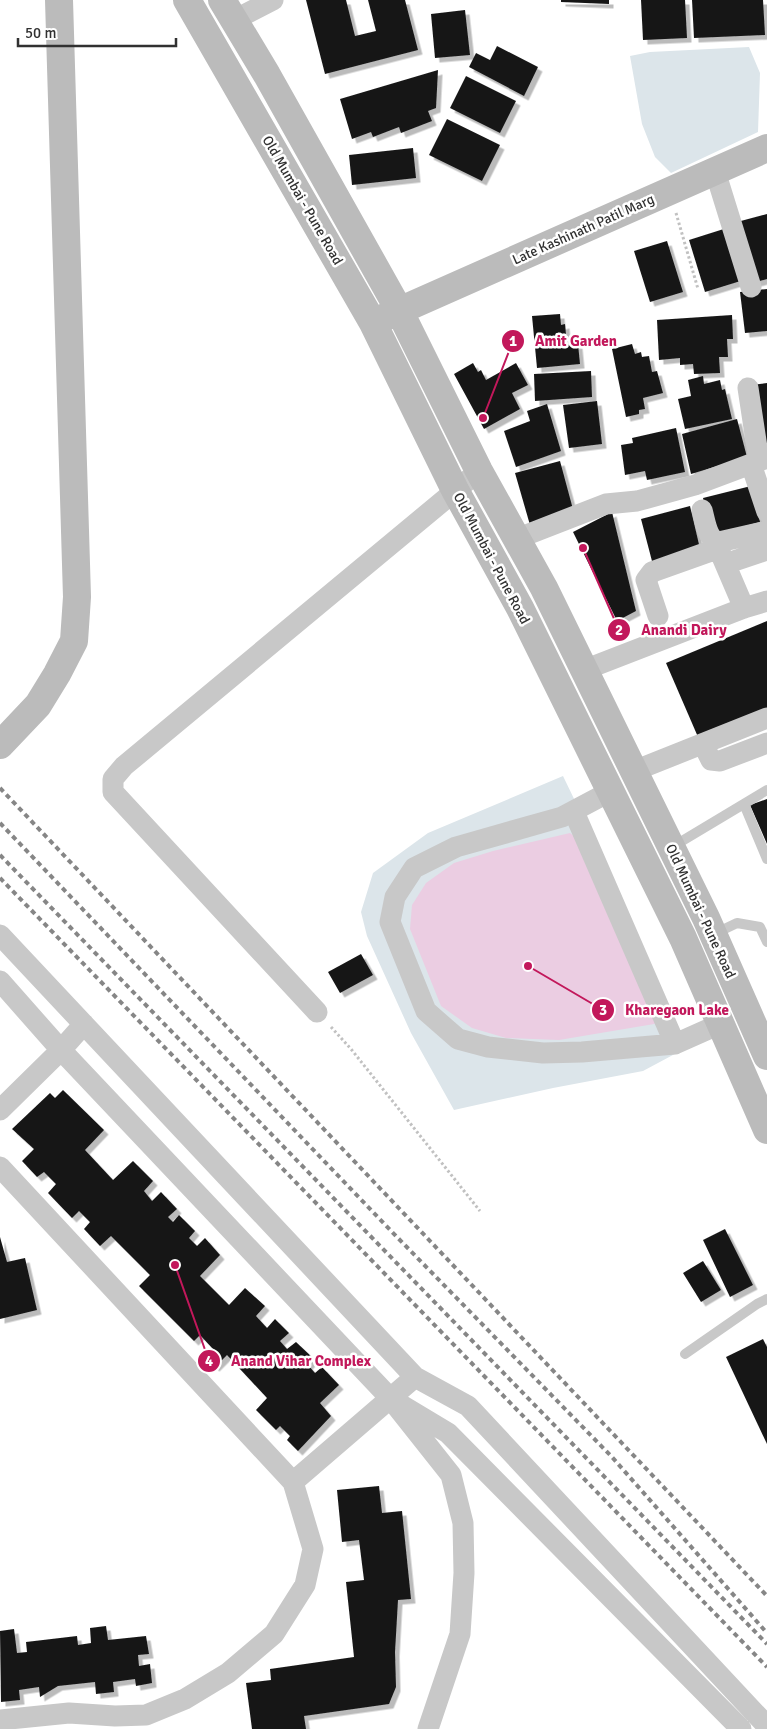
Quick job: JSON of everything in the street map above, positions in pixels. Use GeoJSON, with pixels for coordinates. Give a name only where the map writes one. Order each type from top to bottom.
{"type":"FeatureCollection","features":[{"type":"Feature","properties":{"kind":"main road"},"geometry":{"type":"LineString","coordinates":[[0,745],[38,705],[74,641],[77,597],[59,0]]}},
{"type":"Feature","properties":{"kind":"main road","name":"Old Mumbai - Pune Road"},"geometry":{"type":"LineString","coordinates":[[187,0],[373,323],[455,490],[520,608],[683,938],[767,1130]]}},
{"type":"Feature","properties":{"kind":"main road","name":"Old Mumbai - Pune Road"},"geometry":{"type":"LineString","coordinates":[[228,10],[267,75],[399,310],[480,471],[544,588],[714,934],[767,1054]]}},
{"type":"Feature","properties":{"kind":"main road","name":"Late Kashinath Patil Marg"},"geometry":{"type":"LineString","coordinates":[[373,323],[767,148]]}},
{"type":"Feature","properties":{"kind":"street"},"geometry":{"type":"LineString","coordinates":[[228,10],[273,0]]}},
{"type":"Feature","properties":{"kind":"street"},"geometry":{"type":"LineString","coordinates":[[714,171],[751,287]]}},
{"type":"Feature","properties":{"kind":"street"},"geometry":{"type":"LineString","coordinates":[[748,388],[767,512]]}},
{"type":"Feature","properties":{"kind":"street"},"geometry":{"type":"LineString","coordinates":[[516,539],[606,504],[637,501],[696,485],[759,461]]}},
{"type":"Feature","properties":{"kind":"street"},"geometry":{"type":"LineString","coordinates":[[317,1012],[113,792],[112,779],[124,766],[480,471]]}},
{"type":"Feature","properties":{"kind":"street"},"geometry":{"type":"LineString","coordinates":[[702,510],[710,538],[714,542],[767,531]]}},
{"type":"Feature","properties":{"kind":"street"},"geometry":{"type":"LineString","coordinates":[[725,564],[767,550]]}},
{"type":"Feature","properties":{"kind":"street"},"geometry":{"type":"LineString","coordinates":[[658,616],[646,580],[652,572],[711,551],[720,552],[744,608]]}},
{"type":"Feature","properties":{"kind":"street"},"geometry":{"type":"LineString","coordinates":[[584,670],[744,608],[767,601]]}},
{"type":"Feature","properties":{"kind":"street"},"geometry":{"type":"LineString","coordinates":[[634,772],[767,718]]}},
{"type":"Feature","properties":{"kind":"street"},"geometry":{"type":"LineString","coordinates":[[703,744],[711,760],[720,761],[767,743]]}},
{"type":"Feature","properties":{"kind":"street"},"geometry":{"type":"LineString","coordinates":[[610,791],[562,817],[456,847],[414,868],[395,896],[390,922],[426,1011],[458,1040],[488,1048],[544,1053],[582,1052],[675,1044],[720,1024]]}},
{"type":"Feature","properties":{"kind":"street"},"geometry":{"type":"LineString","coordinates":[[574,812],[675,1044]]}},
{"type":"Feature","properties":{"kind":"street"},"geometry":{"type":"LineString","coordinates":[[0,935],[415,1377],[468,1406],[767,1726]]}},
{"type":"Feature","properties":{"kind":"street"},"geometry":{"type":"LineString","coordinates":[[0,981],[61,1050],[390,1398],[451,1475],[463,1522],[464,1573],[460,1634],[428,1729]]}},
{"type":"Feature","properties":{"kind":"street"},"geometry":{"type":"LineString","coordinates":[[0,1110],[61,1050],[84,1024]]}},
{"type":"Feature","properties":{"kind":"street"},"geometry":{"type":"LineString","coordinates":[[739,1067],[767,1054]]}},
{"type":"Feature","properties":{"kind":"street"},"geometry":{"type":"LineString","coordinates":[[0,1167],[293,1482],[314,1549],[305,1585],[274,1634],[228,1673],[185,1699],[116,1729]]}},
{"type":"Feature","properties":{"kind":"street"},"geometry":{"type":"LineString","coordinates":[[293,1482],[415,1377]]}},
{"type":"Feature","properties":{"kind":"street"},"geometry":{"type":"LineString","coordinates":[[390,1398],[448,1433],[741,1729]]}},
{"type":"Feature","properties":{"kind":"street"},"geometry":{"type":"LineString","coordinates":[[0,1720],[68,1713],[115,1716],[146,1715]]}},
{"type":"Feature","properties":{"kind":"lane"},"geometry":{"type":"LineString","coordinates":[[672,848],[767,790]]}},
{"type":"Feature","properties":{"kind":"lane"},"geometry":{"type":"LineString","coordinates":[[744,804],[767,859]]}},
{"type":"Feature","properties":{"kind":"lane"},"geometry":{"type":"LineString","coordinates":[[714,934],[736,923],[760,927],[767,942]]}},
{"type":"Feature","properties":{"kind":"lane"},"geometry":{"type":"LineString","coordinates":[[685,1354],[767,1299]]}},
{"type":"Feature","properties":{"kind":"path"},"geometry":{"type":"LineString","coordinates":[[669,191],[698,289]]}},
{"type":"Feature","properties":{"kind":"path"},"geometry":{"type":"LineString","coordinates":[[317,1012],[351,1049],[480,1211]]}},
{"type":"Feature","properties":{"kind":"shaded area"},"geometry":{"type":"Polygon","coordinates":[[[749,47],[760,73],[758,132],[671,173],[655,157],[642,124],[630,56],[650,52],[749,47]]]}},
{"type":"Feature","properties":{"kind":"shaded area"},"geometry":{"type":"Polygon","coordinates":[[[563,776],[619,892],[686,1048],[643,1071],[553,1088],[454,1110],[411,1033],[367,936],[361,912],[373,873],[428,833],[563,776]]]}},
{"type":"Feature","properties":{"kind":"shaded area"},"geometry":{"type":"Polygon","coordinates":[[[570,833],[575,837],[660,1023],[559,1040],[506,1038],[472,1028],[441,1006],[410,929],[412,905],[426,883],[454,863],[493,851],[570,833]]]}},
{"type":"Feature","properties":{"kind":"building"},"geometry":{"type":"Polygon","coordinates":[[[306,0],[346,0],[355,36],[376,31],[368,0],[405,0],[418,50],[325,74],[306,0]]]}},
{"type":"Feature","properties":{"kind":"building"},"geometry":{"type":"Polygon","coordinates":[[[561,0],[609,0],[609,4],[561,2],[561,0]]]}},
{"type":"Feature","properties":{"kind":"building"},"geometry":{"type":"Polygon","coordinates":[[[641,0],[685,0],[687,38],[643,40],[641,0]]]}},
{"type":"Feature","properties":{"kind":"building"},"geometry":{"type":"Polygon","coordinates":[[[692,0],[763,0],[765,35],[694,38],[692,0]]]}},
{"type":"Feature","properties":{"kind":"building"},"geometry":{"type":"Polygon","coordinates":[[[465,10],[470,55],[435,58],[431,14],[465,10]]]}},
{"type":"Feature","properties":{"kind":"building"},"geometry":{"type":"Polygon","coordinates":[[[497,46],[538,67],[524,96],[469,67],[476,53],[490,60],[497,46]]]}},
{"type":"Feature","properties":{"kind":"building"},"geometry":{"type":"Polygon","coordinates":[[[438,70],[436,108],[428,111],[432,121],[401,133],[399,127],[373,137],[371,132],[352,139],[340,99],[438,70]]]}},
{"type":"Feature","properties":{"kind":"building"},"geometry":{"type":"Polygon","coordinates":[[[466,76],[516,101],[500,133],[450,108],[466,76]]]}},
{"type":"Feature","properties":{"kind":"building"},"geometry":{"type":"Polygon","coordinates":[[[447,119],[500,145],[482,181],[429,155],[447,119]]]}},
{"type":"Feature","properties":{"kind":"building"},"geometry":{"type":"Polygon","coordinates":[[[413,148],[416,178],[352,185],[349,155],[413,148]]]}},
{"type":"Feature","properties":{"kind":"building"},"geometry":{"type":"Polygon","coordinates":[[[767,214],[767,279],[753,283],[737,222],[767,214]]]}},
{"type":"Feature","properties":{"kind":"building"},"geometry":{"type":"Polygon","coordinates":[[[730,227],[747,279],[705,292],[689,240],[730,227]]]}},
{"type":"Feature","properties":{"kind":"building"},"geometry":{"type":"Polygon","coordinates":[[[667,241],[683,292],[650,302],[634,251],[667,241]]]}},
{"type":"Feature","properties":{"kind":"building"},"geometry":{"type":"Polygon","coordinates":[[[767,289],[767,331],[745,333],[740,292],[767,289]]]}},
{"type":"Feature","properties":{"kind":"building"},"geometry":{"type":"Polygon","coordinates":[[[560,314],[561,325],[565,324],[567,345],[578,344],[580,364],[537,368],[532,316],[560,314]]]}},
{"type":"Feature","properties":{"kind":"building"},"geometry":{"type":"Polygon","coordinates":[[[732,315],[733,339],[727,339],[728,357],[719,357],[720,373],[694,374],[693,364],[680,365],[680,358],[659,360],[657,320],[732,315]]]}},
{"type":"Feature","properties":{"kind":"building"},"geometry":{"type":"Polygon","coordinates":[[[632,344],[635,354],[641,352],[642,357],[649,356],[652,372],[657,371],[663,393],[643,398],[645,409],[639,410],[639,414],[626,417],[612,349],[632,344]]]}},
{"type":"Feature","properties":{"kind":"building"},"geometry":{"type":"Polygon","coordinates":[[[473,363],[478,372],[481,370],[486,380],[516,363],[528,385],[512,393],[520,409],[484,429],[454,374],[473,363]]]}},
{"type":"Feature","properties":{"kind":"building"},"geometry":{"type":"Polygon","coordinates":[[[591,371],[592,397],[535,401],[534,374],[591,371]]]}},
{"type":"Feature","properties":{"kind":"building"},"geometry":{"type":"Polygon","coordinates":[[[703,376],[704,384],[720,380],[722,390],[725,389],[732,419],[685,429],[678,399],[691,396],[688,380],[703,376]]]}},
{"type":"Feature","properties":{"kind":"building"},"geometry":{"type":"Polygon","coordinates":[[[767,383],[767,453],[751,385],[767,383]]]}},
{"type":"Feature","properties":{"kind":"building"},"geometry":{"type":"Polygon","coordinates":[[[597,401],[602,444],[569,448],[563,405],[597,401]]]}},
{"type":"Feature","properties":{"kind":"building"},"geometry":{"type":"Polygon","coordinates":[[[547,404],[561,451],[516,467],[504,431],[530,421],[527,411],[547,404]]]}},
{"type":"Feature","properties":{"kind":"building"},"geometry":{"type":"Polygon","coordinates":[[[737,419],[747,457],[691,474],[682,434],[737,419]]]}},
{"type":"Feature","properties":{"kind":"building"},"geometry":{"type":"Polygon","coordinates":[[[676,428],[685,472],[647,480],[645,471],[625,475],[621,445],[633,443],[632,438],[676,428]]]}},
{"type":"Feature","properties":{"kind":"building"},"geometry":{"type":"Polygon","coordinates":[[[560,461],[574,513],[530,525],[515,473],[560,461]]]}},
{"type":"Feature","properties":{"kind":"building"},"geometry":{"type":"Polygon","coordinates":[[[751,486],[760,522],[712,535],[703,498],[751,486]]]}},
{"type":"Feature","properties":{"kind":"building"},"geometry":{"type":"Polygon","coordinates":[[[690,506],[701,553],[653,565],[641,519],[690,506]]]}},
{"type":"Feature","properties":{"kind":"building"},"geometry":{"type":"Polygon","coordinates":[[[612,512],[636,611],[617,621],[573,532],[612,512]]]}},
{"type":"Feature","properties":{"kind":"building"},"geometry":{"type":"Polygon","coordinates":[[[767,621],[767,710],[698,737],[666,663],[767,621]]]}},
{"type":"Feature","properties":{"kind":"building"},"geometry":{"type":"Polygon","coordinates":[[[767,799],[767,844],[750,805],[767,799]]]}},
{"type":"Feature","properties":{"kind":"building"},"geometry":{"type":"Polygon","coordinates":[[[361,954],[373,975],[340,993],[328,972],[361,954]]]}},
{"type":"Feature","properties":{"kind":"building"},"geometry":{"type":"Polygon","coordinates":[[[63,1090],[104,1130],[85,1150],[113,1180],[133,1161],[153,1181],[144,1191],[152,1201],[161,1192],[177,1209],[168,1217],[173,1222],[179,1215],[195,1231],[189,1238],[197,1246],[205,1238],[220,1255],[200,1276],[229,1305],[245,1288],[265,1306],[256,1316],[267,1328],[275,1319],[289,1333],[280,1341],[287,1349],[296,1342],[314,1359],[308,1365],[315,1373],[322,1367],[339,1385],[320,1403],[331,1416],[298,1451],[287,1440],[290,1436],[280,1426],[276,1430],[256,1410],[267,1398],[227,1355],[215,1367],[204,1357],[213,1349],[200,1335],[194,1341],[139,1286],[150,1275],[111,1236],[100,1246],[84,1229],[90,1222],[79,1211],[72,1218],[48,1193],[56,1184],[44,1172],[37,1177],[22,1161],[34,1149],[12,1129],[50,1093],[55,1098],[63,1090]]]}},
{"type":"Feature","properties":{"kind":"building"},"geometry":{"type":"Polygon","coordinates":[[[725,1229],[753,1285],[730,1297],[703,1240],[725,1229]]]}},
{"type":"Feature","properties":{"kind":"building"},"geometry":{"type":"Polygon","coordinates":[[[0,1237],[7,1262],[25,1258],[37,1310],[0,1319],[0,1237]]]}},
{"type":"Feature","properties":{"kind":"building"},"geometry":{"type":"Polygon","coordinates":[[[703,1261],[721,1290],[701,1302],[683,1273],[703,1261]]]}},
{"type":"Feature","properties":{"kind":"building"},"geometry":{"type":"Polygon","coordinates":[[[763,1339],[767,1347],[767,1444],[726,1357],[763,1339]]]}},
{"type":"Feature","properties":{"kind":"building"},"geometry":{"type":"Polygon","coordinates":[[[379,1486],[382,1513],[402,1511],[411,1599],[398,1600],[395,1652],[396,1687],[389,1704],[304,1716],[306,1729],[252,1729],[246,1683],[271,1680],[270,1669],[354,1657],[346,1582],[364,1580],[359,1540],[342,1542],[337,1490],[379,1486]]]}},
{"type":"Feature","properties":{"kind":"building"},"geometry":{"type":"Polygon","coordinates":[[[106,1626],[108,1640],[146,1636],[149,1654],[138,1655],[139,1666],[150,1664],[152,1683],[136,1686],[135,1679],[113,1682],[114,1692],[96,1694],[95,1682],[58,1686],[40,1697],[39,1687],[19,1690],[20,1700],[1,1702],[0,1631],[14,1629],[17,1653],[27,1652],[26,1642],[77,1636],[78,1645],[91,1643],[90,1628],[106,1626]]]}},
{"type":"Feature","properties":{"kind":"railway"},"geometry":{"type":"LineString","coordinates":[[0,788],[767,1596]]}},
{"type":"Feature","properties":{"kind":"railway"},"geometry":{"type":"LineString","coordinates":[[0,823],[396,1236],[612,1457],[767,1633]]}},
{"type":"Feature","properties":{"kind":"railway"},"geometry":{"type":"LineString","coordinates":[[0,855],[767,1644]]}},
{"type":"Feature","properties":{"kind":"railway"},"geometry":{"type":"LineString","coordinates":[[0,878],[767,1667]]}},
{"type":"Feature","properties":{"kind":"place","name":"Amit Garden"},"geometry":{"type":"Point","coordinates":[483,418]}},
{"type":"Feature","properties":{"kind":"place","name":"Anandi Dairy"},"geometry":{"type":"Point","coordinates":[583,548]}},
{"type":"Feature","properties":{"kind":"place","name":"Kharegaon Lake"},"geometry":{"type":"Point","coordinates":[528,966]}},
{"type":"Feature","properties":{"kind":"place","name":"Anand Vihar Complex"},"geometry":{"type":"Point","coordinates":[175,1265]}}]}
